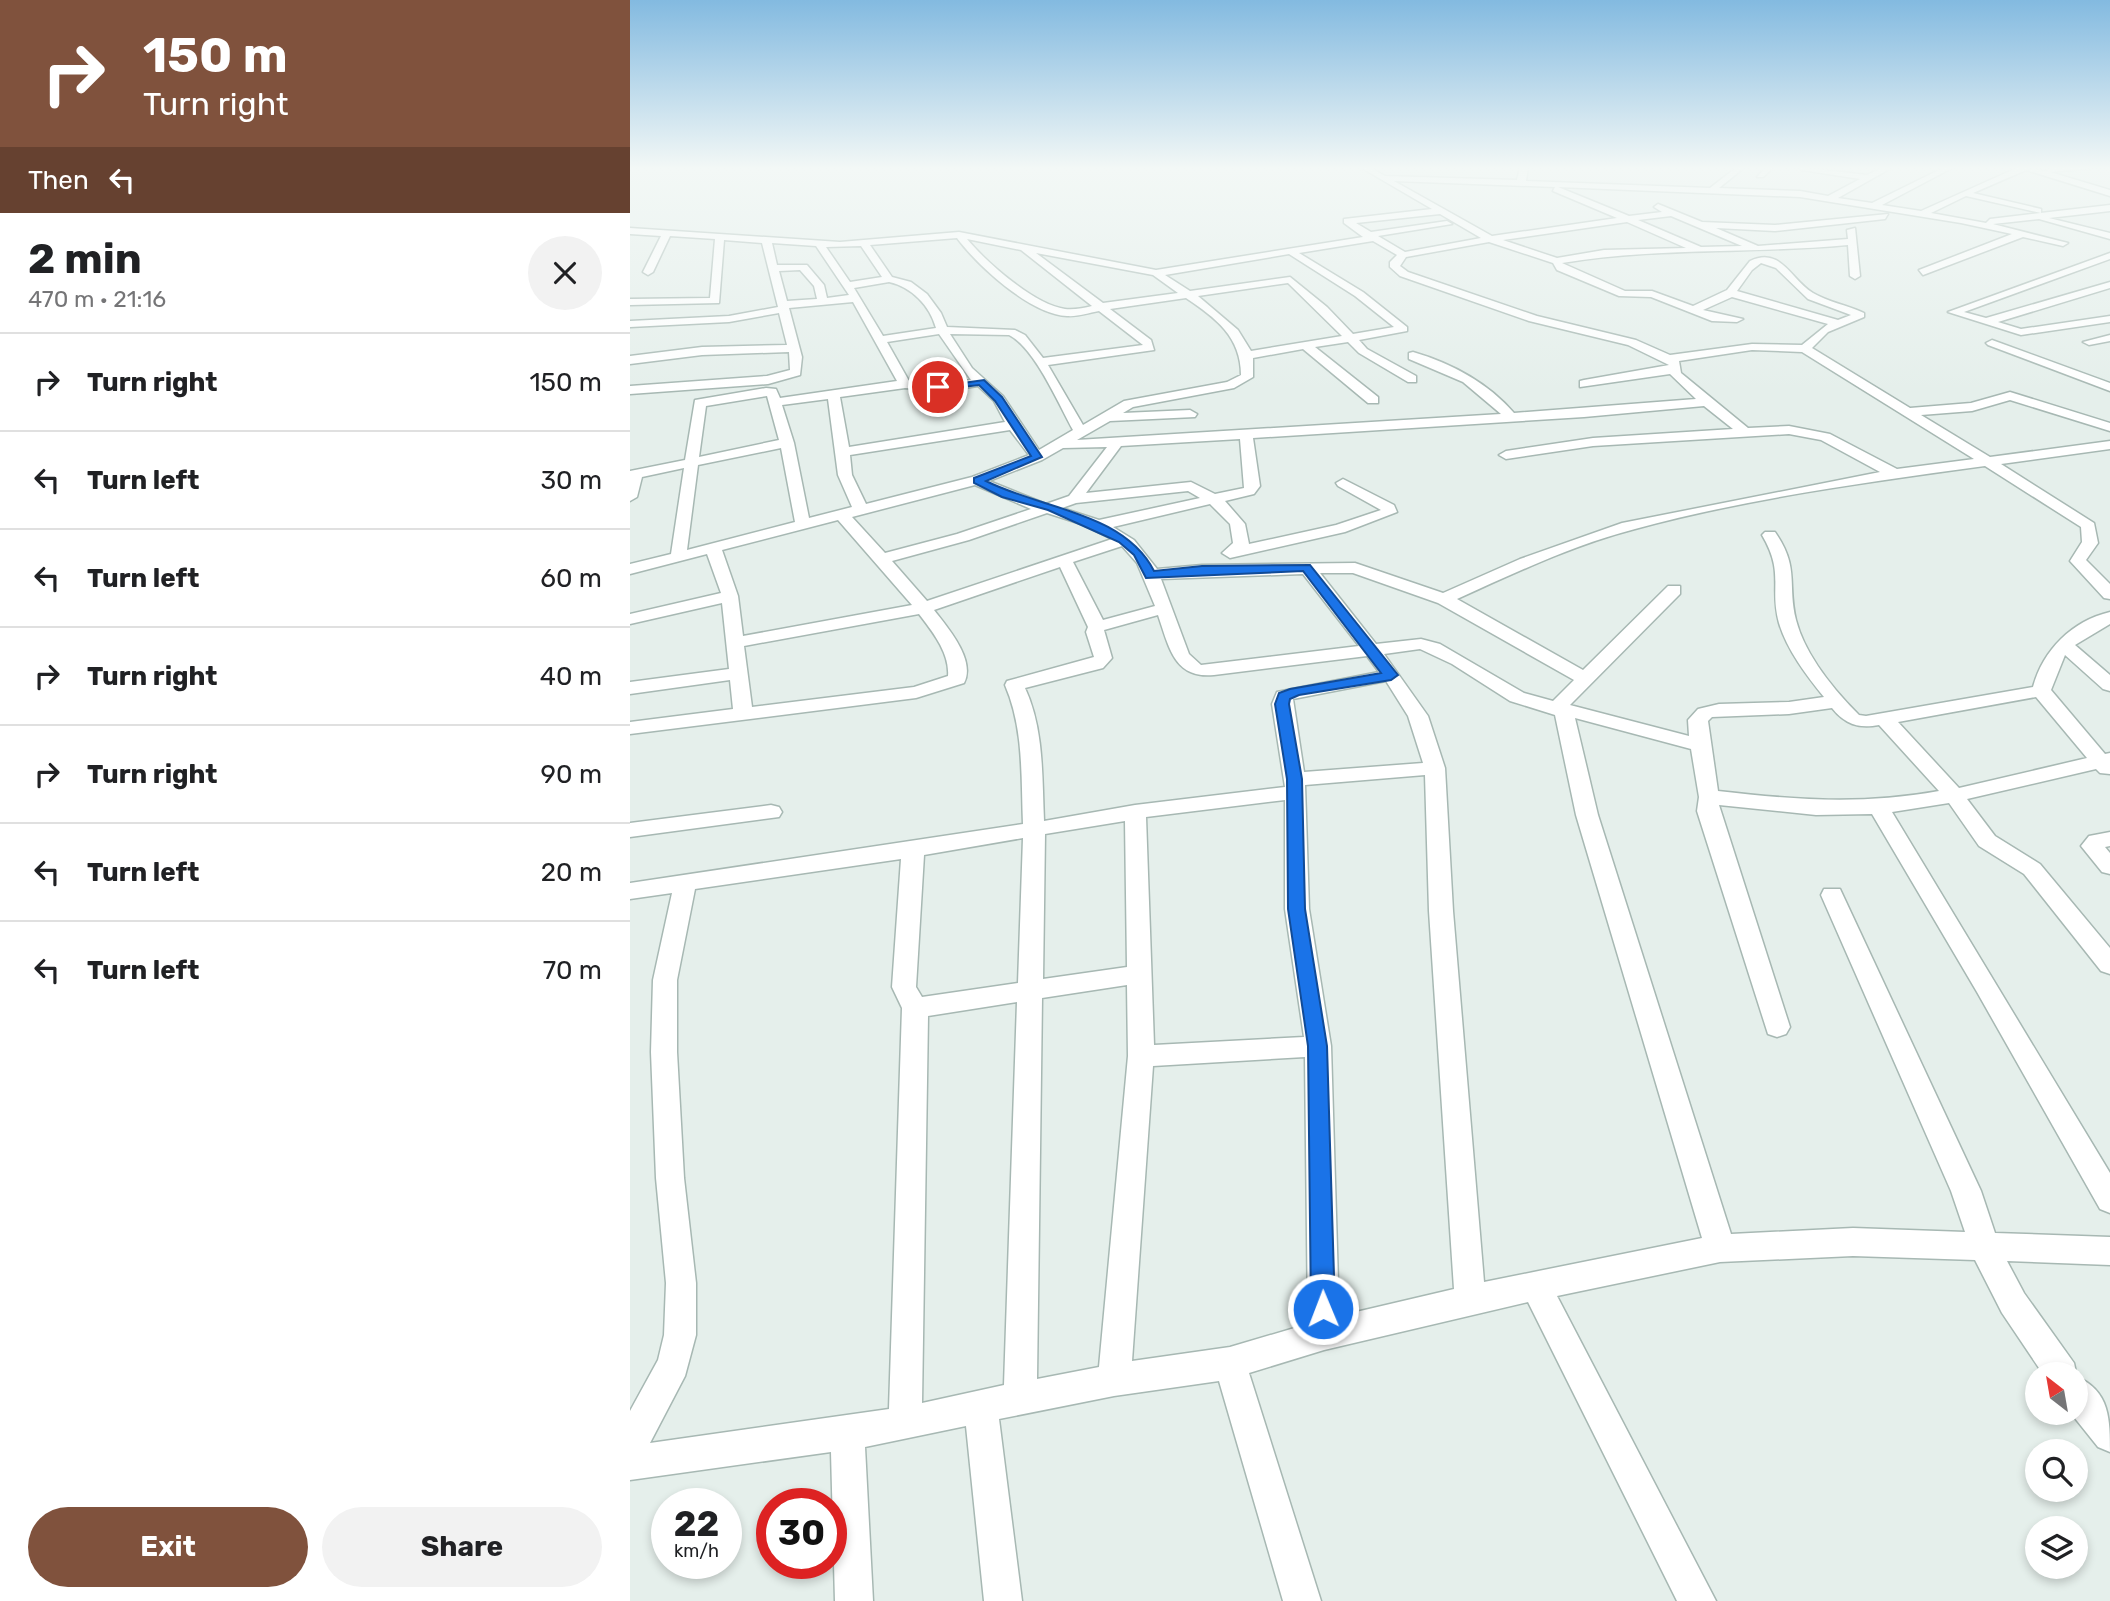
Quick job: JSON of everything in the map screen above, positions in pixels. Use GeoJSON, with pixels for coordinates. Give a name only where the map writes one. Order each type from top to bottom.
{"type":"FeatureCollection","features":[{"type":"Feature","properties":{"kind":"street"},"geometry":{"type":"LineString","coordinates":[[648,272],[663,242]]}},
{"type":"Feature","properties":{"kind":"street"},"geometry":{"type":"LineString","coordinates":[[630,302],[715,301],[720,242]]}},
{"type":"Feature","properties":{"kind":"street"},"geometry":{"type":"LineString","coordinates":[[678,557],[700,403],[772,391],[796,372],[794,348],[767,242]]}},
{"type":"Feature","properties":{"kind":"street"},"geometry":{"type":"LineString","coordinates":[[785,242],[820,245],[888,242]]}},
{"type":"Feature","properties":{"kind":"street"},"geometry":{"type":"LineString","coordinates":[[964,242],[1011,283],[1057,311],[1078,312],[1185,292],[1290,280],[1370,356],[1412,379]]}},
{"type":"Feature","properties":{"kind":"street"},"geometry":{"type":"LineString","coordinates":[[997,242],[1156,273],[1339,242]]}},
{"type":"Feature","properties":{"kind":"street"},"geometry":{"type":"LineString","coordinates":[[1380,242],[1404,255]]}},
{"type":"Feature","properties":{"kind":"street"},"geometry":{"type":"LineString","coordinates":[[1475,242],[1404,255],[1395,262],[1395,268],[1404,274],[1533,318],[1635,345],[1671,365],[1682,382],[1747,434]]}},
{"type":"Feature","properties":{"kind":"street"},"geometry":{"type":"LineString","coordinates":[[1498,242],[1556,261],[1595,254],[1646,251],[1763,253],[1851,242],[1854,276]]}},
{"type":"Feature","properties":{"kind":"street"},"geometry":{"type":"LineString","coordinates":[[1624,242],[1646,251]]}},
{"type":"Feature","properties":{"kind":"street"},"geometry":{"type":"LineString","coordinates":[[1681,242],[1700,250]]}},
{"type":"Feature","properties":{"kind":"street"},"geometry":{"type":"LineString","coordinates":[[1738,242],[1763,253],[1805,293],[1860,314],[1814,337],[1805,349]]}},
{"type":"Feature","properties":{"kind":"street"},"geometry":{"type":"LineString","coordinates":[[1923,272],[2002,242]]}},
{"type":"Feature","properties":{"kind":"street"},"geometry":{"type":"LineString","coordinates":[[2057,242],[2063,243]]}},
{"type":"Feature","properties":{"kind":"street"},"geometry":{"type":"LineString","coordinates":[[864,244],[889,279]]}},
{"type":"Feature","properties":{"kind":"street"},"geometry":{"type":"LineString","coordinates":[[820,245],[856,298],[905,384]]}},
{"type":"Feature","properties":{"kind":"street"},"geometry":{"type":"LineString","coordinates":[[1021,246],[1152,347],[1040,362]]}},
{"type":"Feature","properties":{"kind":"street"},"geometry":{"type":"LineString","coordinates":[[1247,355],[1307,347],[1403,328],[1359,294],[1290,251]]}},
{"type":"Feature","properties":{"kind":"street"},"geometry":{"type":"LineString","coordinates":[[1693,311],[1731,293],[1744,270],[1763,253]]}},
{"type":"Feature","properties":{"kind":"street"},"geometry":{"type":"LineString","coordinates":[[2110,256],[1953,312],[2021,332],[2110,319]]}},
{"type":"Feature","properties":{"kind":"street"},"geometry":{"type":"LineString","coordinates":[[1556,261],[1561,268],[1609,290],[1631,296],[1652,294],[1716,319],[1737,319]]}},
{"type":"Feature","properties":{"kind":"street"},"geometry":{"type":"LineString","coordinates":[[775,268],[803,267],[819,285],[823,301]]}},
{"type":"Feature","properties":{"kind":"street"},"geometry":{"type":"LineString","coordinates":[[630,569],[862,512],[977,480],[1037,457],[1063,444],[1102,418],[1137,401],[1243,381],[1249,372],[1247,355],[1234,332],[1199,302],[1156,273]]}},
{"type":"Feature","properties":{"kind":"street"},"geometry":{"type":"LineString","coordinates":[[847,286],[889,279],[906,282],[915,288],[941,322],[942,330],[968,370],[999,400],[1013,425],[1037,457]]}},
{"type":"Feature","properties":{"kind":"street"},"geometry":{"type":"LineString","coordinates":[[1984,323],[2110,285]]}},
{"type":"Feature","properties":{"kind":"street"},"geometry":{"type":"LineString","coordinates":[[1731,293],[1838,324]]}},
{"type":"Feature","properties":{"kind":"street"},"geometry":{"type":"LineString","coordinates":[[630,324],[729,319],[783,307],[856,298]]}},
{"type":"Feature","properties":{"kind":"street"},"geometry":{"type":"LineString","coordinates":[[1115,316],[1199,302]]}},
{"type":"Feature","properties":{"kind":"street"},"geometry":{"type":"LineString","coordinates":[[878,340],[942,330],[1011,332],[1021,337],[1040,362],[1081,432]]}},
{"type":"Feature","properties":{"kind":"street"},"geometry":{"type":"LineString","coordinates":[[2089,342],[2110,338]]}},
{"type":"Feature","properties":{"kind":"street"},"geometry":{"type":"LineString","coordinates":[[1992,343],[2110,387]]}},
{"type":"Feature","properties":{"kind":"street"},"geometry":{"type":"LineString","coordinates":[[1307,347],[1373,400]]}},
{"type":"Feature","properties":{"kind":"street"},"geometry":{"type":"LineString","coordinates":[[1584,384],[1752,347],[1805,349],[2089,526],[2090,543],[2080,554],[2078,561],[2110,594]]}},
{"type":"Feature","properties":{"kind":"street"},"geometry":{"type":"LineString","coordinates":[[630,360],[702,351],[794,348]]}},
{"type":"Feature","properties":{"kind":"street"},"geometry":{"type":"LineString","coordinates":[[1413,356],[1457,374],[1492,396],[1511,418]]}},
{"type":"Feature","properties":{"kind":"street"},"geometry":{"type":"LineString","coordinates":[[630,390],[833,394],[905,384],[944,387],[981,382]]}},
{"type":"Feature","properties":{"kind":"street"},"geometry":{"type":"LineString","coordinates":[[772,391],[787,443],[803,526]]}},
{"type":"Feature","properties":{"kind":"street"},"geometry":{"type":"LineString","coordinates":[[833,394],[845,475],[862,512]]}},
{"type":"Feature","properties":{"kind":"street"},"geometry":{"type":"LineString","coordinates":[[1177,394],[1200,437]]}},
{"type":"Feature","properties":{"kind":"street"},"geometry":{"type":"LineString","coordinates":[[1910,412],[1972,407],[2010,396],[2110,427]]}},
{"type":"Feature","properties":{"kind":"street"},"geometry":{"type":"LineString","coordinates":[[1063,444],[1116,444],[1246,433],[1573,416],[1707,402]]}},
{"type":"Feature","properties":{"kind":"street"},"geometry":{"type":"LineString","coordinates":[[1102,418],[1189,414]]}},
{"type":"Feature","properties":{"kind":"street"},"geometry":{"type":"LineString","coordinates":[[1573,416],[1593,442]]}},
{"type":"Feature","properties":{"kind":"street"},"geometry":{"type":"LineString","coordinates":[[842,452],[1013,425]]}},
{"type":"Feature","properties":{"kind":"street"},"geometry":{"type":"LineString","coordinates":[[1506,455],[1593,442],[1789,430],[1815,433],[1893,473]]}},
{"type":"Feature","properties":{"kind":"street"},"geometry":{"type":"LineString","coordinates":[[1095,526],[1253,489],[1246,433]]}},
{"type":"Feature","properties":{"kind":"street"},"geometry":{"type":"LineString","coordinates":[[630,497],[633,474],[787,443]]}},
{"type":"Feature","properties":{"kind":"street"},"geometry":{"type":"LineString","coordinates":[[1074,499],[1116,444]]}},
{"type":"Feature","properties":{"kind":"street"},"geometry":{"type":"LineString","coordinates":[[1444,599],[1526,562],[1627,526],[1801,488],[1893,473],[2110,445]]}},
{"type":"Feature","properties":{"kind":"street"},"geometry":{"type":"LineString","coordinates":[[977,480],[1006,495],[1052,508],[1095,526],[1123,540],[1139,553],[1185,664],[1194,670],[1221,670],[1417,643],[1449,655],[1493,685],[1559,710],[1700,745]]}},
{"type":"Feature","properties":{"kind":"street"},"geometry":{"type":"LineString","coordinates":[[1230,553],[1340,530],[1389,512],[1389,509],[1343,483]]}},
{"type":"Feature","properties":{"kind":"street"},"geometry":{"type":"LineString","coordinates":[[880,559],[1074,499],[1191,486],[1234,516],[1242,534],[1241,544],[1202,570]]}},
{"type":"Feature","properties":{"kind":"street"},"geometry":{"type":"LineString","coordinates":[[630,728],[916,692],[957,679],[960,667],[951,645],[924,608],[843,516]]}},
{"type":"Feature","properties":{"kind":"street"},"geometry":{"type":"LineString","coordinates":[[1770,536],[1783,554],[1787,569],[1785,598],[1788,625],[1805,659],[1856,721],[1884,719],[2040,691]]}},
{"type":"Feature","properties":{"kind":"street"},"geometry":{"type":"LineString","coordinates":[[733,643],[924,608],[1123,540]]}},
{"type":"Feature","properties":{"kind":"street"},"geometry":{"type":"LineString","coordinates":[[713,548],[730,596],[733,643],[743,714]]}},
{"type":"Feature","properties":{"kind":"street"},"geometry":{"type":"LineString","coordinates":[[1065,560],[1097,627]]}},
{"type":"Feature","properties":{"kind":"street"},"geometry":{"type":"LineString","coordinates":[[1306,567],[1391,675],[1418,716],[1435,768],[1441,911],[1470,1300]]}},
{"type":"Feature","properties":{"kind":"street"},"geometry":{"type":"LineString","coordinates":[[1150,575],[1202,570],[1306,567],[1355,569],[1444,599],[1584,678]]}},
{"type":"Feature","properties":{"kind":"street"},"geometry":{"type":"LineString","coordinates":[[1559,710],[1584,678],[1674,590]]}},
{"type":"Feature","properties":{"kind":"street"},"geometry":{"type":"LineString","coordinates":[[630,619],[730,596]]}},
{"type":"Feature","properties":{"kind":"street"},"geometry":{"type":"LineString","coordinates":[[1020,1399],[1034,829],[1029,730],[1025,709],[1014,685],[1101,663],[1103,658],[1094,632],[1097,627],[1162,609]]}},
{"type":"Feature","properties":{"kind":"street"},"geometry":{"type":"LineString","coordinates":[[2040,691],[2052,656],[2063,644],[2110,617]]}},
{"type":"Feature","properties":{"kind":"street"},"geometry":{"type":"LineString","coordinates":[[2063,644],[2110,685]]}},
{"type":"Feature","properties":{"kind":"street"},"geometry":{"type":"LineString","coordinates":[[630,688],[738,673]]}},
{"type":"Feature","properties":{"kind":"street"},"geometry":{"type":"LineString","coordinates":[[1324,1335],[1318,1046],[1297,909],[1294,785],[1282,704],[1284,696],[1391,675]]}},
{"type":"Feature","properties":{"kind":"street"},"geometry":{"type":"LineString","coordinates":[[2040,691],[2107,764]]}},
{"type":"Feature","properties":{"kind":"street"},"geometry":{"type":"LineString","coordinates":[[1777,1027],[1709,811],[1698,720],[1709,711],[1789,708],[1838,701]]}},
{"type":"Feature","properties":{"kind":"street"},"geometry":{"type":"LineString","coordinates":[[1559,710],[1587,815],[1720,1248]]}},
{"type":"Feature","properties":{"kind":"street"},"geometry":{"type":"LineString","coordinates":[[1884,719],[1953,794],[1987,841],[2029,866],[2046,884],[2110,965]]}},
{"type":"Feature","properties":{"kind":"street"},"geometry":{"type":"LineString","coordinates":[[1709,797],[1801,806],[1878,807],[2107,764]]}},
{"type":"Feature","properties":{"kind":"street"},"geometry":{"type":"LineString","coordinates":[[630,891],[913,849],[1294,785],[1435,768]]}},
{"type":"Feature","properties":{"kind":"street"},"geometry":{"type":"LineString","coordinates":[[1878,807],[1986,985],[2110,1200]]}},
{"type":"Feature","properties":{"kind":"street"},"geometry":{"type":"LineString","coordinates":[[630,830],[771,812]]}},
{"type":"Feature","properties":{"kind":"street"},"geometry":{"type":"LineString","coordinates":[[1114,1380],[1141,1056],[1135,812]]}},
{"type":"Feature","properties":{"kind":"street"},"geometry":{"type":"LineString","coordinates":[[2110,839],[2092,845],[2110,867]]}},
{"type":"Feature","properties":{"kind":"street"},"geometry":{"type":"LineString","coordinates":[[905,1424],[915,1008],[904,987],[913,849]]}},
{"type":"Feature","properties":{"kind":"street"},"geometry":{"type":"LineString","coordinates":[[630,1445],[639,1406],[673,1365],[680,1335],[681,1283],[670,1164],[664,992],[685,884]]}},
{"type":"Feature","properties":{"kind":"street"},"geometry":{"type":"LineString","coordinates":[[1832,895],[1966,1191],[1985,1249],[2013,1303],[2054,1362]]}},
{"type":"Feature","properties":{"kind":"street"},"geometry":{"type":"LineString","coordinates":[[915,1008],[1138,974]]}},
{"type":"Feature","properties":{"kind":"street"},"geometry":{"type":"LineString","coordinates":[[1141,1056],[1318,1046]]}},
{"type":"Feature","properties":{"kind":"street"},"geometry":{"type":"LineString","coordinates":[[630,1463],[905,1424],[1114,1380],[1230,1363],[1324,1335],[1470,1300],[1720,1248],[1853,1242],[1985,1249],[2110,1251]]}},
{"type":"Feature","properties":{"kind":"street"},"geometry":{"type":"LineString","coordinates":[[1535,1285],[1697,1601]]}},
{"type":"Feature","properties":{"kind":"street"},"geometry":{"type":"LineString","coordinates":[[1230,1363],[1302,1601]]}},
{"type":"Feature","properties":{"kind":"street"},"geometry":{"type":"LineString","coordinates":[[981,1406],[1003,1601]]}},
{"type":"Feature","properties":{"kind":"street"},"geometry":{"type":"LineString","coordinates":[[2088,1408],[2110,1436]]}},
{"type":"Feature","properties":{"kind":"street"},"geometry":{"type":"LineString","coordinates":[[847,1433],[854,1601]]}},
{"type":"Feature","properties":{"kind":"route"},"geometry":{"type":"LineString","coordinates":[[938,387],[981,382],[999,400],[1013,425],[1037,457],[977,480],[1006,495],[1052,508],[1123,540],[1139,553],[1150,575],[1202,570],[1306,567],[1391,675],[1287,694],[1282,704],[1294,779],[1297,909],[1318,1046],[1323,1309]]}}]}
